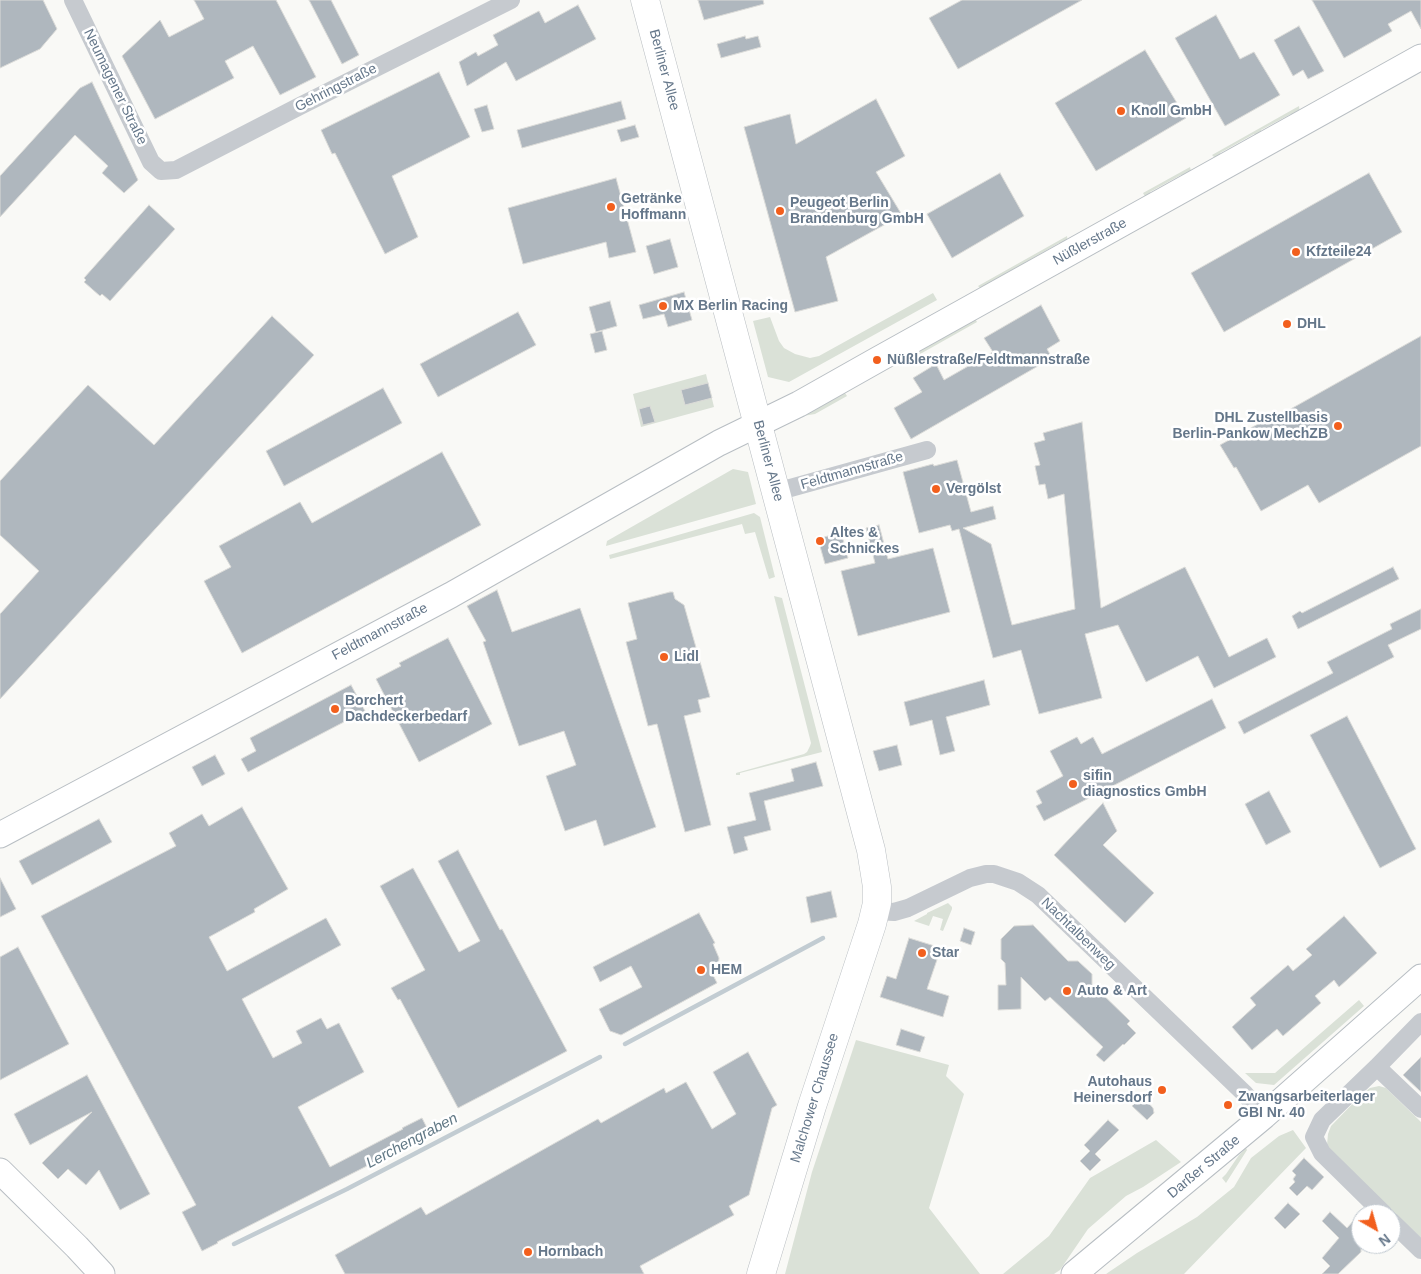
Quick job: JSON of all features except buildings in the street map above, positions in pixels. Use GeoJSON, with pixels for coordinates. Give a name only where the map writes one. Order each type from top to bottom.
{"type":"FeatureCollection","features":[{"type":"Feature","properties":{"kind":"main road","name":"Berliner Allee"},"geometry":{"type":"LineString","coordinates":[[645,0],[871,850],[877,887],[873,918]]}},
{"type":"Feature","properties":{"kind":"main road","name":"Malchower Chaussee"},"geometry":{"type":"LineString","coordinates":[[761,1274],[812,1106],[873,918]]}},
{"type":"Feature","properties":{"kind":"street","name":"Neumagener Straße"},"geometry":{"type":"LineString","coordinates":[[74,0],[151,162],[161,171]]}},
{"type":"Feature","properties":{"kind":"street","name":"Gehringstraße"},"geometry":{"type":"LineString","coordinates":[[161,171],[176,170],[511,0]]}},
{"type":"Feature","properties":{"kind":"street","name":"Nüßlerstraße"},"geometry":{"type":"LineString","coordinates":[[758,424],[799,404],[884,357],[1421,57]]}},
{"type":"Feature","properties":{"kind":"street","name":"Feldtmannstraße"},"geometry":{"type":"LineString","coordinates":[[0,835],[450,595],[719,443],[758,424]]}},
{"type":"Feature","properties":{"kind":"street","name":"Feldtmannstraße"},"geometry":{"type":"LineString","coordinates":[[776,492],[927,450]]}},
{"type":"Feature","properties":{"kind":"street","name":"Nachtalbenweg"},"geometry":{"type":"LineString","coordinates":[[873,918],[908,908],[970,878],[986,874],[994,874],[1018,882],[1038,895],[1244,1093],[1264,1116]]}},
{"type":"Feature","properties":{"kind":"street","name":"Darßer Straße"},"geometry":{"type":"LineString","coordinates":[[1074,1274],[1264,1116],[1421,977]]}},
{"type":"Feature","properties":{"kind":"street"},"geometry":{"type":"LineString","coordinates":[[1374,1204],[1322,1153],[1314,1137],[1322,1120],[1378,1067],[1421,1022]]}},
{"type":"Feature","properties":{"kind":"street"},"geometry":{"type":"LineString","coordinates":[[1378,1067],[1421,1110]]}},
{"type":"Feature","properties":{"kind":"street"},"geometry":{"type":"LineString","coordinates":[[0,1172],[78,1247],[102,1274]]}},
{"type":"Feature","properties":{"kind":"street"},"geometry":{"type":"LineString","coordinates":[[1401,1231],[1421,1250]]}},
{"type":"Feature","properties":{"kind":"shaded area"},"geometry":{"type":"Polygon","coordinates":[[[1299,106],[1300,114],[1296,117],[1291,114],[1261,130],[1262,136],[1259,138],[1254,134],[1220,153],[1221,159],[1218,161],[1212,155],[1299,106]]]}},
{"type":"Feature","properties":{"kind":"shaded area"},"geometry":{"type":"Polygon","coordinates":[[[1190,167],[1192,175],[1186,179],[1181,175],[1150,192],[1150,199],[1147,200],[1143,193],[1190,167]]]}},
{"type":"Feature","properties":{"kind":"shaded area"},"geometry":{"type":"Polygon","coordinates":[[[1067,236],[1068,245],[1064,247],[1059,243],[1026,262],[1025,268],[1022,270],[1017,267],[989,283],[989,289],[984,292],[978,286],[1067,236]]]}},
{"type":"Feature","properties":{"kind":"shaded area"},"geometry":{"type":"Polygon","coordinates":[[[933,293],[937,300],[789,382],[768,377],[753,321],[770,317],[779,341],[784,348],[795,354],[810,358],[819,356],[933,293]]]}},
{"type":"Feature","properties":{"kind":"shaded area"},"geometry":{"type":"Polygon","coordinates":[[[973,315],[977,322],[906,362],[903,358],[973,315]]]}},
{"type":"Feature","properties":{"kind":"shaded area"},"geometry":{"type":"Polygon","coordinates":[[[706,374],[714,407],[641,427],[633,394],[706,374]]]}},
{"type":"Feature","properties":{"kind":"shaded area"},"geometry":{"type":"Polygon","coordinates":[[[845,393],[847,396],[815,414],[803,416],[845,393]]]}},
{"type":"Feature","properties":{"kind":"shaded area"},"geometry":{"type":"Polygon","coordinates":[[[733,469],[748,472],[756,504],[606,546],[607,541],[733,469]]]}},
{"type":"Feature","properties":{"kind":"shaded area"},"geometry":{"type":"Polygon","coordinates":[[[754,513],[760,517],[775,577],[769,579],[755,532],[745,534],[742,524],[610,559],[609,555],[754,513]]]}},
{"type":"Feature","properties":{"kind":"shaded area"},"geometry":{"type":"Polygon","coordinates":[[[774,596],[782,598],[822,752],[736,775],[736,773],[804,754],[811,743],[774,596]]]}},
{"type":"Feature","properties":{"kind":"shaded area"},"geometry":{"type":"Polygon","coordinates":[[[948,903],[952,909],[943,931],[940,930],[943,919],[933,916],[929,926],[914,921],[927,913],[948,903]]]}},
{"type":"Feature","properties":{"kind":"shaded area"},"geometry":{"type":"Polygon","coordinates":[[[1359,1000],[1364,1006],[1274,1085],[1256,1083],[1245,1073],[1275,1073],[1359,1000]]]}},
{"type":"Feature","properties":{"kind":"shaded area"},"geometry":{"type":"Polygon","coordinates":[[[856,1040],[949,1065],[946,1076],[964,1094],[929,1208],[980,1274],[785,1274],[812,1172],[856,1040]]]}},
{"type":"Feature","properties":{"kind":"shaded area"},"geometry":{"type":"Polygon","coordinates":[[[1379,1086],[1386,1088],[1421,1122],[1421,1238],[1401,1219],[1401,1204],[1385,1204],[1330,1152],[1327,1145],[1331,1126],[1370,1088],[1379,1086]]]}},
{"type":"Feature","properties":{"kind":"shaded area"},"geometry":{"type":"Polygon","coordinates":[[[1293,1130],[1306,1148],[1184,1274],[1106,1274],[1197,1217],[1234,1187],[1251,1158],[1279,1136],[1293,1130]]]}},
{"type":"Feature","properties":{"kind":"shaded area"},"geometry":{"type":"Polygon","coordinates":[[[1156,1140],[1181,1162],[1126,1196],[1088,1229],[1060,1270],[1054,1274],[1003,1274],[1049,1236],[1090,1178],[1156,1140]]]}},
{"type":"Feature","properties":{"kind":"shaded area"},"geometry":{"type":"Polygon","coordinates":[[[1246,1148],[1247,1150],[1226,1183],[1222,1178],[1246,1148]]]}},
{"type":"Feature","properties":{"kind":"waterway","name":"Lerchengraben"},"geometry":{"type":"LineString","coordinates":[[625,1044],[823,938]]}},
{"type":"Feature","properties":{"kind":"waterway","name":"Lerchengraben"},"geometry":{"type":"LineString","coordinates":[[234,1244],[347,1189],[600,1057]]}},
{"type":"Feature","properties":{"kind":"place","name":"Knoll GmbH"},"geometry":{"type":"Point","coordinates":[1121,111]}},
{"type":"Feature","properties":{"kind":"place","name":"Getränke Hoffmann"},"geometry":{"type":"Point","coordinates":[611,207]}},
{"type":"Feature","properties":{"kind":"place","name":"Peugeot Berlin Brandenburg GmbH"},"geometry":{"type":"Point","coordinates":[780,211]}},
{"type":"Feature","properties":{"kind":"place","name":"Kfzteile24"},"geometry":{"type":"Point","coordinates":[1296,252]}},
{"type":"Feature","properties":{"kind":"place","name":"MX Berlin Racing"},"geometry":{"type":"Point","coordinates":[663,306]}},
{"type":"Feature","properties":{"kind":"place","name":"DHL"},"geometry":{"type":"Point","coordinates":[1287,324]}},
{"type":"Feature","properties":{"kind":"place","name":"Nüßlerstraße/Feldtmannstraße"},"geometry":{"type":"Point","coordinates":[877,360]}},
{"type":"Feature","properties":{"kind":"place","name":"DHL Zustellbasis Berlin-Pankow MechZB"},"geometry":{"type":"Point","coordinates":[1338,426]}},
{"type":"Feature","properties":{"kind":"place","name":"Vergölst"},"geometry":{"type":"Point","coordinates":[936,489]}},
{"type":"Feature","properties":{"kind":"place","name":"Altes & Schnickes"},"geometry":{"type":"Point","coordinates":[820,541]}},
{"type":"Feature","properties":{"kind":"place","name":"Lidl"},"geometry":{"type":"Point","coordinates":[664,657]}},
{"type":"Feature","properties":{"kind":"place","name":"Borchert Dachdeckerbedarf"},"geometry":{"type":"Point","coordinates":[335,709]}},
{"type":"Feature","properties":{"kind":"place","name":"sifin diagnostics GmbH"},"geometry":{"type":"Point","coordinates":[1073,784]}},
{"type":"Feature","properties":{"kind":"place","name":"Star"},"geometry":{"type":"Point","coordinates":[922,953]}},
{"type":"Feature","properties":{"kind":"place","name":"HEM"},"geometry":{"type":"Point","coordinates":[701,970]}},
{"type":"Feature","properties":{"kind":"place","name":"Auto & Art"},"geometry":{"type":"Point","coordinates":[1067,991]}},
{"type":"Feature","properties":{"kind":"place","name":"Autohaus Heinersdorf"},"geometry":{"type":"Point","coordinates":[1162,1090]}},
{"type":"Feature","properties":{"kind":"place","name":"Zwangsarbeiterlager GBI Nr. 40"},"geometry":{"type":"Point","coordinates":[1228,1105]}},
{"type":"Feature","properties":{"kind":"place","name":"Hornbach"},"geometry":{"type":"Point","coordinates":[528,1252]}}]}
